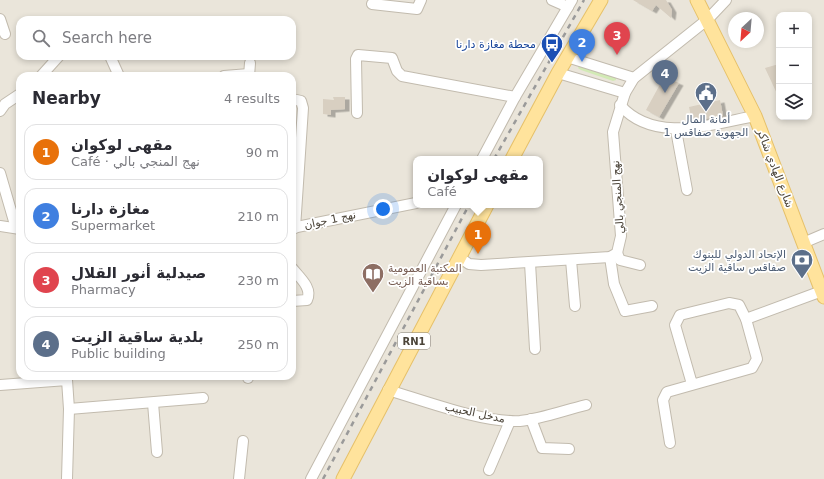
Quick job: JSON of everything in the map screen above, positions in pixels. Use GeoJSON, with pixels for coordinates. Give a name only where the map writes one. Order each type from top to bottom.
{"type":"FeatureCollection","features":[{"type":"Feature","properties":{"kind":"main road"},"geometry":{"type":"LineString","coordinates":[[514,156],[558,73],[601,0]]}},
{"type":"Feature","properties":{"kind":"main road","name":"شارع الهادي شاكر"},"geometry":{"type":"LineString","coordinates":[[698,0],[755,116],[823,294]]}},
{"type":"Feature","properties":{"kind":"main road","name":"RN1"},"geometry":{"type":"LineString","coordinates":[[343,479],[388,390],[459,257],[482,208]]}},
{"type":"Feature","properties":{"kind":"street"},"geometry":{"type":"LineString","coordinates":[[372,4],[417,9],[421,0]]}},
{"type":"Feature","properties":{"kind":"street"},"geometry":{"type":"LineString","coordinates":[[484,156],[515,97],[570,4],[552,0]]}},
{"type":"Feature","properties":{"kind":"street","name":"نهج المنجي بالي"},"geometry":{"type":"LineString","coordinates":[[613,255],[621,244],[621,236],[613,132],[620,105],[625,93],[634,78],[708,19],[727,0]]}},
{"type":"Feature","properties":{"kind":"street"},"geometry":{"type":"LineString","coordinates":[[0,19],[5,34]]}},
{"type":"Feature","properties":{"kind":"street"},"geometry":{"type":"LineString","coordinates":[[357,113],[356,59],[358,55],[392,58],[397,71],[402,76],[515,97]]}},
{"type":"Feature","properties":{"kind":"street"},"geometry":{"type":"LineString","coordinates":[[568,57],[634,78]]}},
{"type":"Feature","properties":{"kind":"street"},"geometry":{"type":"LineString","coordinates":[[44,72],[55,60]]}},
{"type":"Feature","properties":{"kind":"street"},"geometry":{"type":"LineString","coordinates":[[112,60],[117,72]]}},
{"type":"Feature","properties":{"kind":"street"},"geometry":{"type":"LineString","coordinates":[[249,72],[250,63]]}},
{"type":"Feature","properties":{"kind":"street"},"geometry":{"type":"LineString","coordinates":[[558,73],[625,93]]}},
{"type":"Feature","properties":{"kind":"street"},"geometry":{"type":"LineString","coordinates":[[0,111],[5,104],[16,97]]}},
{"type":"Feature","properties":{"kind":"street"},"geometry":{"type":"LineString","coordinates":[[296,100],[301,101],[303,108],[296,192]]}},
{"type":"Feature","properties":{"kind":"street"},"geometry":{"type":"LineString","coordinates":[[620,105],[627,113],[637,120],[676,130],[755,116]]}},
{"type":"Feature","properties":{"kind":"street"},"geometry":{"type":"LineString","coordinates":[[676,130],[687,190]]}},
{"type":"Feature","properties":{"kind":"street"},"geometry":{"type":"LineString","coordinates":[[0,173],[16,222]]}},
{"type":"Feature","properties":{"kind":"street","name":"نهج 1 جوان"},"geometry":{"type":"LineString","coordinates":[[296,227],[413,204]]}},
{"type":"Feature","properties":{"kind":"street"},"geometry":{"type":"LineString","coordinates":[[311,479],[454,208]]}},
{"type":"Feature","properties":{"kind":"street"},"geometry":{"type":"LineString","coordinates":[[0,226],[16,228]]}},
{"type":"Feature","properties":{"kind":"street"},"geometry":{"type":"LineString","coordinates":[[803,243],[824,234]]}},
{"type":"Feature","properties":{"kind":"street"},"geometry":{"type":"LineString","coordinates":[[613,255],[614,284],[625,311],[652,306]]}},
{"type":"Feature","properties":{"kind":"street"},"geometry":{"type":"LineString","coordinates":[[459,257],[469,264],[475,264],[530,263],[613,255],[620,260],[640,265]]}},
{"type":"Feature","properties":{"kind":"street"},"geometry":{"type":"LineString","coordinates":[[571,260],[575,306]]}},
{"type":"Feature","properties":{"kind":"street"},"geometry":{"type":"LineString","coordinates":[[530,263],[535,349]]}},
{"type":"Feature","properties":{"kind":"street"},"geometry":{"type":"LineString","coordinates":[[296,273],[306,284],[308,297],[307,300],[296,301]]}},
{"type":"Feature","properties":{"kind":"street"},"geometry":{"type":"LineString","coordinates":[[746,319],[823,294]]}},
{"type":"Feature","properties":{"kind":"street"},"geometry":{"type":"LineString","coordinates":[[670,443],[663,400],[667,392],[752,368],[757,359],[746,319],[739,305],[729,303],[680,315],[675,325],[692,384]]}},
{"type":"Feature","properties":{"kind":"street"},"geometry":{"type":"LineString","coordinates":[[0,385],[47,380]]}},
{"type":"Feature","properties":{"kind":"street"},"geometry":{"type":"LineString","coordinates":[[66,380],[69,409],[67,479]]}},
{"type":"Feature","properties":{"kind":"street","name":"مدخل الحبيب"},"geometry":{"type":"LineString","coordinates":[[388,390],[448,408],[510,421],[531,419],[586,405]]}},
{"type":"Feature","properties":{"kind":"street"},"geometry":{"type":"LineString","coordinates":[[69,409],[203,398]]}},
{"type":"Feature","properties":{"kind":"street"},"geometry":{"type":"LineString","coordinates":[[153,403],[157,452]]}},
{"type":"Feature","properties":{"kind":"street"},"geometry":{"type":"LineString","coordinates":[[531,419],[542,448],[569,449]]}},
{"type":"Feature","properties":{"kind":"street"},"geometry":{"type":"LineString","coordinates":[[489,470],[510,421]]}},
{"type":"Feature","properties":{"kind":"street"},"geometry":{"type":"LineString","coordinates":[[239,479],[243,441]]}},
{"type":"Feature","properties":{"kind":"shaded area"},"geometry":{"type":"Polygon","coordinates":[[[0,0],[824,0],[824,479],[0,479],[0,0]]]}},
{"type":"Feature","properties":{"kind":"green space"},"geometry":{"type":"Polygon","coordinates":[[[579,66],[616,77],[616,80],[613,81],[581,70],[578,68],[579,66]]]}},
{"type":"Feature","properties":{"kind":"building"},"geometry":{"type":"Polygon","coordinates":[[[633,0],[666,0],[672,10],[671,18],[656,5],[652,11],[633,0]]]}},
{"type":"Feature","properties":{"kind":"building"},"geometry":{"type":"Polygon","coordinates":[[[776,65],[776,92],[765,68],[776,65]]]}},
{"type":"Feature","properties":{"kind":"building"},"geometry":{"type":"Polygon","coordinates":[[[664,77],[679,83],[659,117],[646,110],[664,77]]]}},
{"type":"Feature","properties":{"kind":"building"},"geometry":{"type":"Polygon","coordinates":[[[333,97],[345,97],[345,109],[331,110],[331,115],[323,114],[323,99],[334,100],[333,97]]]}},
{"type":"Feature","properties":{"kind":"building","name":"أمانة المال الجهوية صفاقس 1"},"geometry":{"type":"Polygon","coordinates":[[[720,100],[723,116],[692,121],[689,107],[720,100]]]}},
{"type":"Feature","properties":{"kind":"railway"},"geometry":{"type":"LineString","coordinates":[[496,156],[584,0]]}},
{"type":"Feature","properties":{"kind":"railway"},"geometry":{"type":"LineString","coordinates":[[323,479],[467,208]]}},
{"type":"Feature","properties":{"kind":"place","name":"صيدلية أنور القلال"},"geometry":{"type":"Point","coordinates":[617,55]}},
{"type":"Feature","properties":{"kind":"place","name":"مغازة دارنا"},"geometry":{"type":"Point","coordinates":[582,62]}},
{"type":"Feature","properties":{"kind":"place","name":"محطة مغازة دارنا"},"geometry":{"type":"Point","coordinates":[552,64]}},
{"type":"Feature","properties":{"kind":"place","name":"بلدية ساقية الزيت"},"geometry":{"type":"Point","coordinates":[665,93]}},
{"type":"Feature","properties":{"kind":"place","name":"أمانة المال الجهوية صفاقس 1"},"geometry":{"type":"Point","coordinates":[706,112]}},
{"type":"Feature","properties":{"kind":"place","name":"مقهى لوكوان"},"geometry":{"type":"Point","coordinates":[478,254]}},
{"type":"Feature","properties":{"kind":"place","name":"الإتحاد الدولي للبنوك صفاقس ساقية الزيت"},"geometry":{"type":"Point","coordinates":[802,280]}},
{"type":"Feature","properties":{"kind":"place","name":"المكتبة العمومية بساقية الزيت"},"geometry":{"type":"Point","coordinates":[373,294]}}]}
